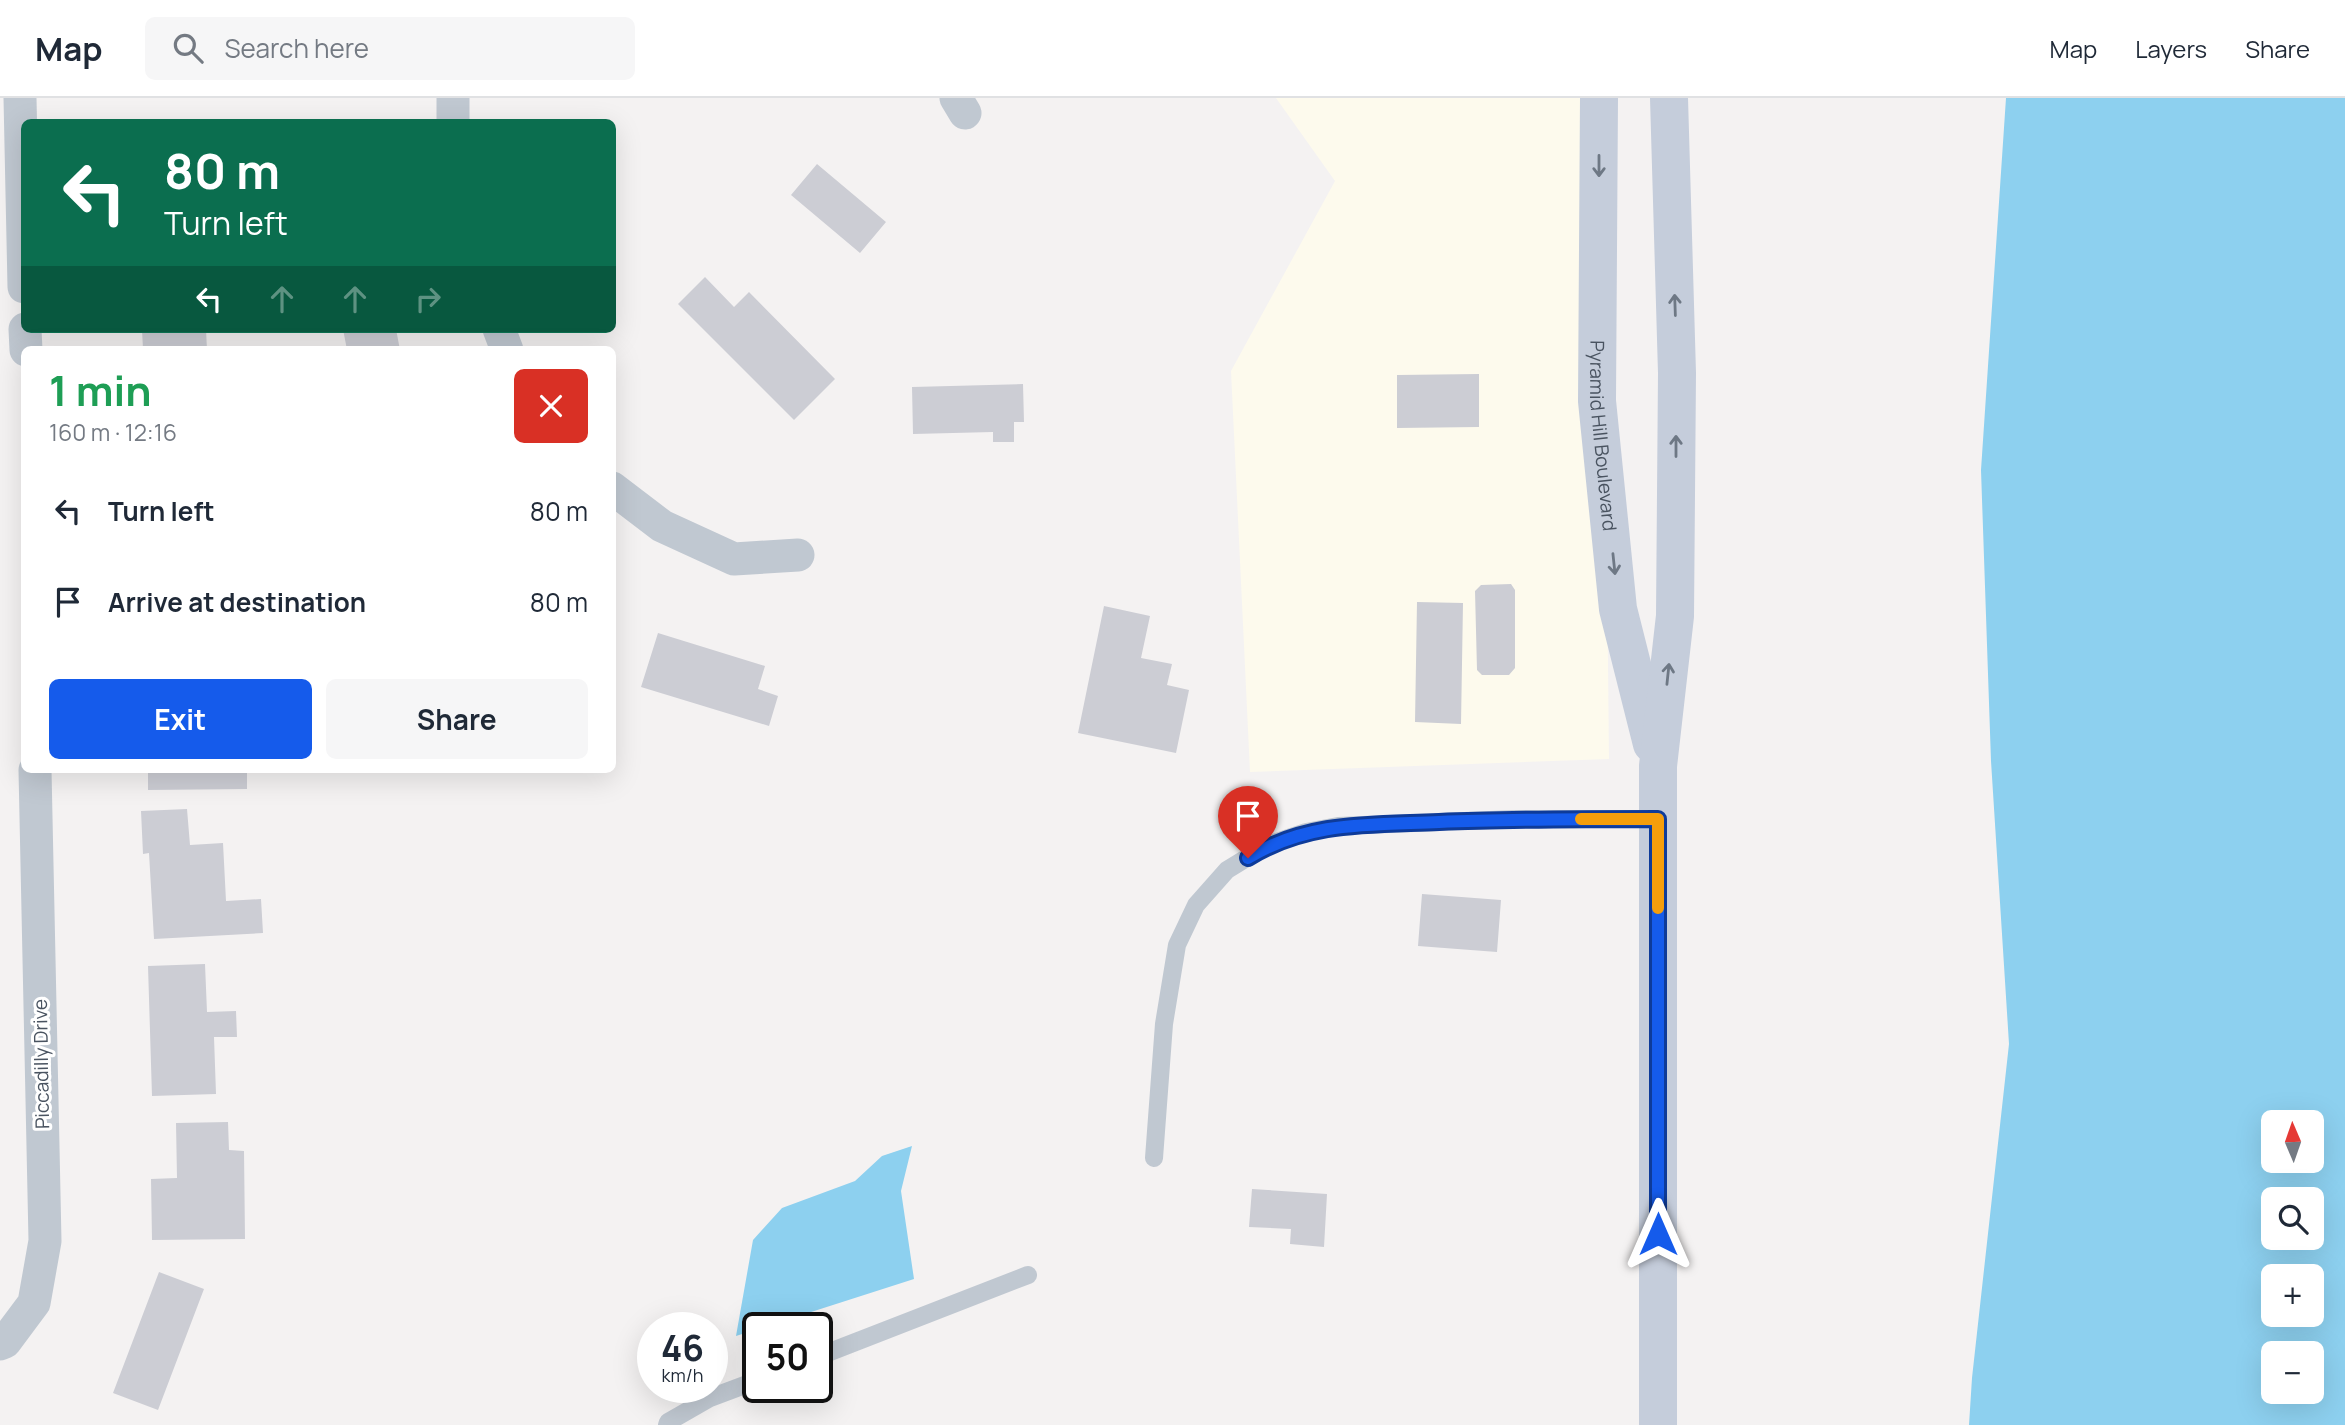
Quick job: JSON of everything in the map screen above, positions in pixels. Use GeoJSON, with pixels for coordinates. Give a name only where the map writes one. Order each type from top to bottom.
{"type":"FeatureCollection","features":[{"type":"Feature","properties":{"kind":"main road","name":"Pyramid Hill Boulevard"},"geometry":{"type":"LineString","coordinates":[[1599,98],[1597,401],[1618,609],[1658,766]]}},
{"type":"Feature","properties":{"kind":"main road","name":"Pyramid Hill Boulevard"},"geometry":{"type":"LineString","coordinates":[[1658,1425],[1658,766],[1675,615],[1677,373],[1669,98]]}},
{"type":"Feature","properties":{"kind":"street"},"geometry":{"type":"LineString","coordinates":[[20,98],[21,145]]}},
{"type":"Feature","properties":{"kind":"street"},"geometry":{"type":"LineString","coordinates":[[453,98],[453,119]]}},
{"type":"Feature","properties":{"kind":"street"},"geometry":{"type":"LineString","coordinates":[[616,491],[662,526],[734,559],[799,555]]}},
{"type":"Feature","properties":{"kind":"street","name":"Piccadilly Drive"},"geometry":{"type":"LineString","coordinates":[[0,1344],[5,1342],[34,1303],[45,1241],[35,773]]}},
{"type":"Feature","properties":{"kind":"lane"},"geometry":{"type":"LineString","coordinates":[[1154,1158],[1164,1024],[1177,945],[1196,905],[1227,870],[1268,845],[1306,832],[1338,826],[1515,819],[1658,819]]}},
{"type":"Feature","properties":{"kind":"lane"},"geometry":{"type":"LineString","coordinates":[[833,1351],[1028,1275]]}},
{"type":"Feature","properties":{"kind":"lane"},"geometry":{"type":"LineString","coordinates":[[667,1425],[710,1398],[742,1386]]}},
{"type":"Feature","properties":{"kind":"shaded area"},"geometry":{"type":"Polygon","coordinates":[[[1276,98],[1602,98],[1609,759],[1250,772],[1231,371],[1335,181],[1276,98]]]}},
{"type":"Feature","properties":{"kind":"water"},"geometry":{"type":"Polygon","coordinates":[[[2006,98],[2345,98],[2345,1425],[1969,1425],[2009,1044],[1991,761],[1981,470],[2006,98]]]}},
{"type":"Feature","properties":{"kind":"water"},"geometry":{"type":"Polygon","coordinates":[[[912,1146],[901,1191],[914,1279],[811,1312],[742,1312],[742,1334],[736,1336],[753,1240],[782,1208],[855,1181],[882,1156],[912,1146]]]}},
{"type":"Feature","properties":{"kind":"building"},"geometry":{"type":"Polygon","coordinates":[[[817,164],[886,222],[860,253],[791,195],[817,164]]]}},
{"type":"Feature","properties":{"kind":"building"},"geometry":{"type":"Polygon","coordinates":[[[705,277],[734,307],[749,292],[835,379],[794,420],[678,304],[705,277]]]}},
{"type":"Feature","properties":{"kind":"building"},"geometry":{"type":"Polygon","coordinates":[[[142,333],[206,333],[207,346],[143,346],[142,333]]]}},
{"type":"Feature","properties":{"kind":"building"},"geometry":{"type":"Polygon","coordinates":[[[344,333],[397,333],[399,346],[346,346],[344,333]]]}},
{"type":"Feature","properties":{"kind":"building"},"geometry":{"type":"Polygon","coordinates":[[[1479,374],[1479,427],[1397,428],[1397,375],[1479,374]]]}},
{"type":"Feature","properties":{"kind":"building"},"geometry":{"type":"Polygon","coordinates":[[[1023,384],[1024,422],[1014,422],[1014,442],[993,442],[993,432],[913,434],[912,387],[1023,384]]]}},
{"type":"Feature","properties":{"kind":"building"},"geometry":{"type":"Polygon","coordinates":[[[1511,584],[1515,590],[1515,668],[1509,675],[1482,675],[1477,670],[1475,591],[1481,585],[1511,584]]]}},
{"type":"Feature","properties":{"kind":"building"},"geometry":{"type":"Polygon","coordinates":[[[1417,602],[1463,603],[1461,724],[1415,722],[1417,602]]]}},
{"type":"Feature","properties":{"kind":"building"},"geometry":{"type":"Polygon","coordinates":[[[1104,606],[1150,616],[1141,658],[1172,664],[1167,685],[1189,690],[1176,753],[1078,733],[1104,606]]]}},
{"type":"Feature","properties":{"kind":"building"},"geometry":{"type":"Polygon","coordinates":[[[658,633],[765,666],[758,689],[778,696],[769,726],[641,687],[658,633]]]}},
{"type":"Feature","properties":{"kind":"building"},"geometry":{"type":"Polygon","coordinates":[[[148,773],[247,773],[247,789],[148,790],[148,773]]]}},
{"type":"Feature","properties":{"kind":"building"},"geometry":{"type":"Polygon","coordinates":[[[187,809],[190,845],[223,843],[226,901],[261,899],[263,933],[154,939],[149,853],[143,854],[141,811],[187,809]]]}},
{"type":"Feature","properties":{"kind":"building"},"geometry":{"type":"Polygon","coordinates":[[[1422,894],[1501,900],[1497,952],[1418,946],[1422,894]]]}},
{"type":"Feature","properties":{"kind":"building"},"geometry":{"type":"Polygon","coordinates":[[[205,964],[207,1012],[236,1011],[237,1037],[214,1037],[216,1094],[152,1096],[148,966],[205,964]]]}},
{"type":"Feature","properties":{"kind":"building"},"geometry":{"type":"Polygon","coordinates":[[[228,1122],[229,1150],[244,1151],[245,1239],[152,1240],[151,1179],[177,1178],[176,1123],[228,1122]]]}},
{"type":"Feature","properties":{"kind":"building"},"geometry":{"type":"Polygon","coordinates":[[[1252,1189],[1327,1194],[1324,1247],[1290,1244],[1291,1229],[1249,1227],[1252,1189]]]}},
{"type":"Feature","properties":{"kind":"building"},"geometry":{"type":"Polygon","coordinates":[[[159,1272],[204,1289],[158,1410],[113,1393],[159,1272]]]}},
{"type":"Feature","properties":{"kind":"slow traffic"},"geometry":{"type":"LineString","coordinates":[[1581,819],[1658,819],[1658,908]]}},
{"type":"Feature","properties":{"kind":"route"},"geometry":{"type":"LineString","coordinates":[[1248,858],[1268,845],[1306,832],[1338,826],[1515,819],[1658,819],[1658,1234]]}}]}
